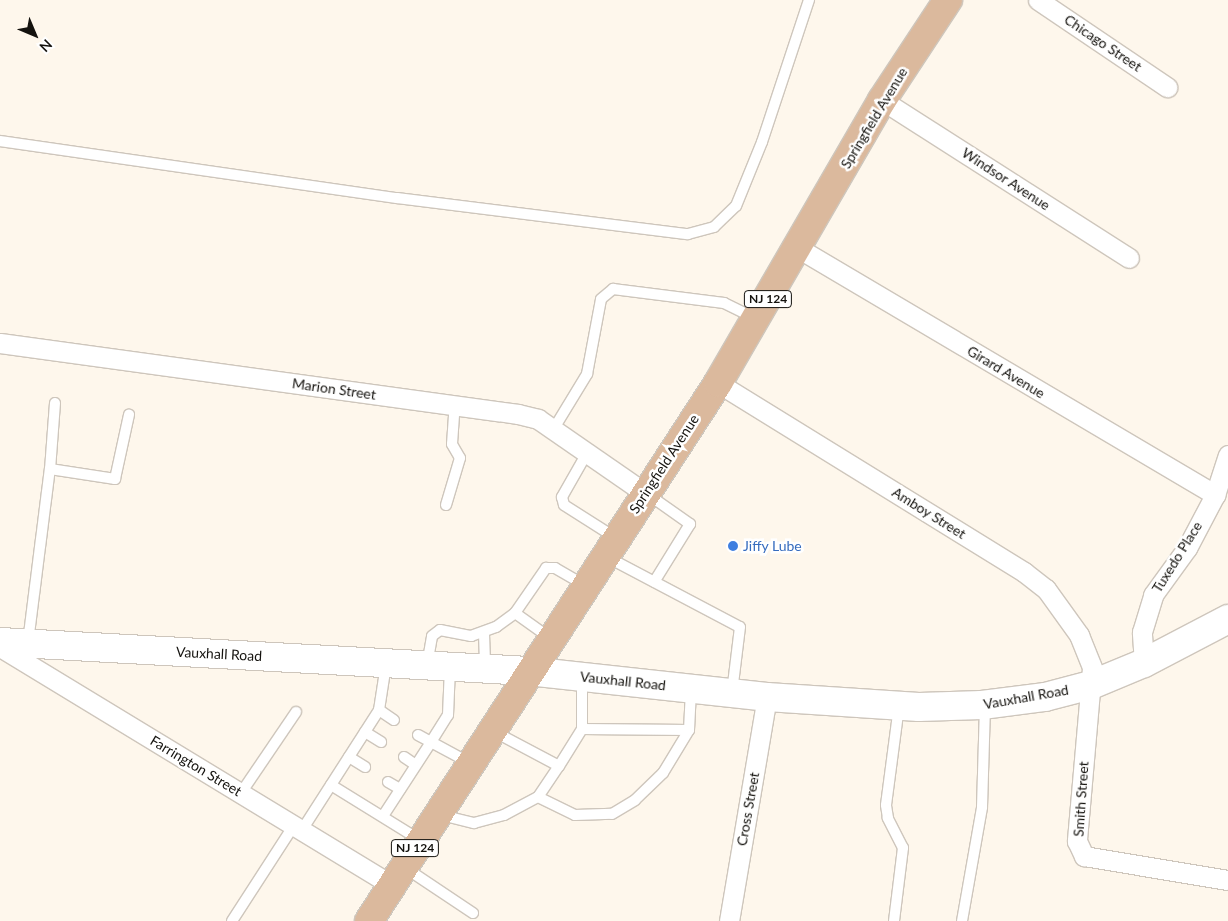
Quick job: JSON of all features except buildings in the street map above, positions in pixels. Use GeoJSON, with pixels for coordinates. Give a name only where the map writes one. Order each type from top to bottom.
{"type":"FeatureCollection","features":[{"type":"Feature","properties":{"kind":"main road","name":"Springfield Avenue"},"geometry":{"type":"LineString","coordinates":[[369,921],[528,671],[718,383],[798,248],[882,100],[948,0]]}},
{"type":"Feature","properties":{"kind":"street","name":"Chicago Street"},"geometry":{"type":"LineString","coordinates":[[1038,0],[1167,87]]}},
{"type":"Feature","properties":{"kind":"street","name":"Windsor Avenue"},"geometry":{"type":"LineString","coordinates":[[882,100],[1129,258]]}},
{"type":"Feature","properties":{"kind":"street","name":"Girard Avenue"},"geometry":{"type":"LineString","coordinates":[[798,248],[1215,495]]}},
{"type":"Feature","properties":{"kind":"street","name":"Marion Street"},"geometry":{"type":"LineString","coordinates":[[0,344],[518,414],[538,420],[645,493]]}},
{"type":"Feature","properties":{"kind":"street","name":"Amboy Street"},"geometry":{"type":"LineString","coordinates":[[718,383],[1024,572],[1046,589],[1079,635],[1089,655],[1091,684]]}},
{"type":"Feature","properties":{"kind":"street","name":"Tuxedo Place"},"geometry":{"type":"LineString","coordinates":[[1144,663],[1142,632],[1153,596],[1187,548],[1215,495],[1228,455]]}},
{"type":"Feature","properties":{"kind":"street","name":"Vauxhall Road"},"geometry":{"type":"LineString","coordinates":[[0,642],[528,671],[732,693],[899,705],[986,705],[1045,697],[1091,684],[1144,663],[1228,619]]}},
{"type":"Feature","properties":{"kind":"street","name":"Farrington Street"},"geometry":{"type":"LineString","coordinates":[[0,647],[298,828],[398,876]]}},
{"type":"Feature","properties":{"kind":"street","name":"Smith Street"},"geometry":{"type":"LineString","coordinates":[[1091,684],[1077,841],[1084,856],[1228,880]]}},
{"type":"Feature","properties":{"kind":"street","name":"Cross Street"},"geometry":{"type":"LineString","coordinates":[[729,921],[767,696]]}},
{"type":"Feature","properties":{"kind":"lane"},"geometry":{"type":"LineString","coordinates":[[0,141],[397,198],[688,234],[714,227],[736,206],[762,142],[809,0]]}},
{"type":"Feature","properties":{"kind":"lane"},"geometry":{"type":"LineString","coordinates":[[553,430],[586,374],[601,299],[613,289],[724,303],[756,319]]}},
{"type":"Feature","properties":{"kind":"lane"},"geometry":{"type":"LineString","coordinates":[[28,644],[50,469],[55,404]]}},
{"type":"Feature","properties":{"kind":"lane"},"geometry":{"type":"LineString","coordinates":[[446,505],[460,458],[452,444],[455,405]]}},
{"type":"Feature","properties":{"kind":"lane"},"geometry":{"type":"LineString","coordinates":[[50,469],[115,479],[129,415]]}},
{"type":"Feature","properties":{"kind":"lane"},"geometry":{"type":"LineString","coordinates":[[587,453],[562,497],[564,505],[654,582],[740,627],[732,693]]}},
{"type":"Feature","properties":{"kind":"lane"},"geometry":{"type":"LineString","coordinates":[[645,493],[690,524],[654,582]]}},
{"type":"Feature","properties":{"kind":"lane"},"geometry":{"type":"LineString","coordinates":[[383,816],[448,715],[432,636],[440,630],[471,636],[484,634],[514,613],[546,568],[555,568],[584,585]]}},
{"type":"Feature","properties":{"kind":"lane"},"geometry":{"type":"LineString","coordinates":[[514,613],[550,638]]}},
{"type":"Feature","properties":{"kind":"lane"},"geometry":{"type":"LineString","coordinates":[[484,634],[485,669]]}},
{"type":"Feature","properties":{"kind":"lane"},"geometry":{"type":"LineString","coordinates":[[232,921],[331,785],[379,710],[386,664]]}},
{"type":"Feature","properties":{"kind":"lane"},"geometry":{"type":"LineString","coordinates":[[437,814],[474,823],[504,815],[538,797],[582,729],[582,677]]}},
{"type":"Feature","properties":{"kind":"lane"},"geometry":{"type":"LineString","coordinates":[[538,797],[575,814],[612,814],[635,800],[663,773],[689,730],[691,689]]}},
{"type":"Feature","properties":{"kind":"lane"},"geometry":{"type":"LineString","coordinates":[[894,921],[903,848],[888,818],[886,805],[899,705]]}},
{"type":"Feature","properties":{"kind":"lane"},"geometry":{"type":"LineString","coordinates":[[962,921],[982,807],[986,705]]}},
{"type":"Feature","properties":{"kind":"lane"},"geometry":{"type":"LineString","coordinates":[[379,710],[394,720]]}},
{"type":"Feature","properties":{"kind":"lane"},"geometry":{"type":"LineString","coordinates":[[241,793],[296,712]]}},
{"type":"Feature","properties":{"kind":"lane"},"geometry":{"type":"LineString","coordinates":[[582,729],[689,730]]}},
{"type":"Feature","properties":{"kind":"lane"},"geometry":{"type":"LineString","coordinates":[[491,730],[559,766]]}},
{"type":"Feature","properties":{"kind":"lane"},"geometry":{"type":"LineString","coordinates":[[365,732],[381,742]]}},
{"type":"Feature","properties":{"kind":"lane"},"geometry":{"type":"LineString","coordinates":[[418,735],[470,763]]}},
{"type":"Feature","properties":{"kind":"lane"},"geometry":{"type":"LineString","coordinates":[[349,757],[365,767]]}},
{"type":"Feature","properties":{"kind":"lane"},"geometry":{"type":"LineString","coordinates":[[404,757],[416,765]]}},
{"type":"Feature","properties":{"kind":"lane"},"geometry":{"type":"LineString","coordinates":[[388,782],[400,789]]}},
{"type":"Feature","properties":{"kind":"lane"},"geometry":{"type":"LineString","coordinates":[[331,785],[420,840]]}},
{"type":"Feature","properties":{"kind":"lane"},"geometry":{"type":"LineString","coordinates":[[398,876],[473,913]]}},
{"type":"Feature","properties":{"kind":"place","name":"Jiffy Lube"},"geometry":{"type":"Point","coordinates":[733,546]}}]}
